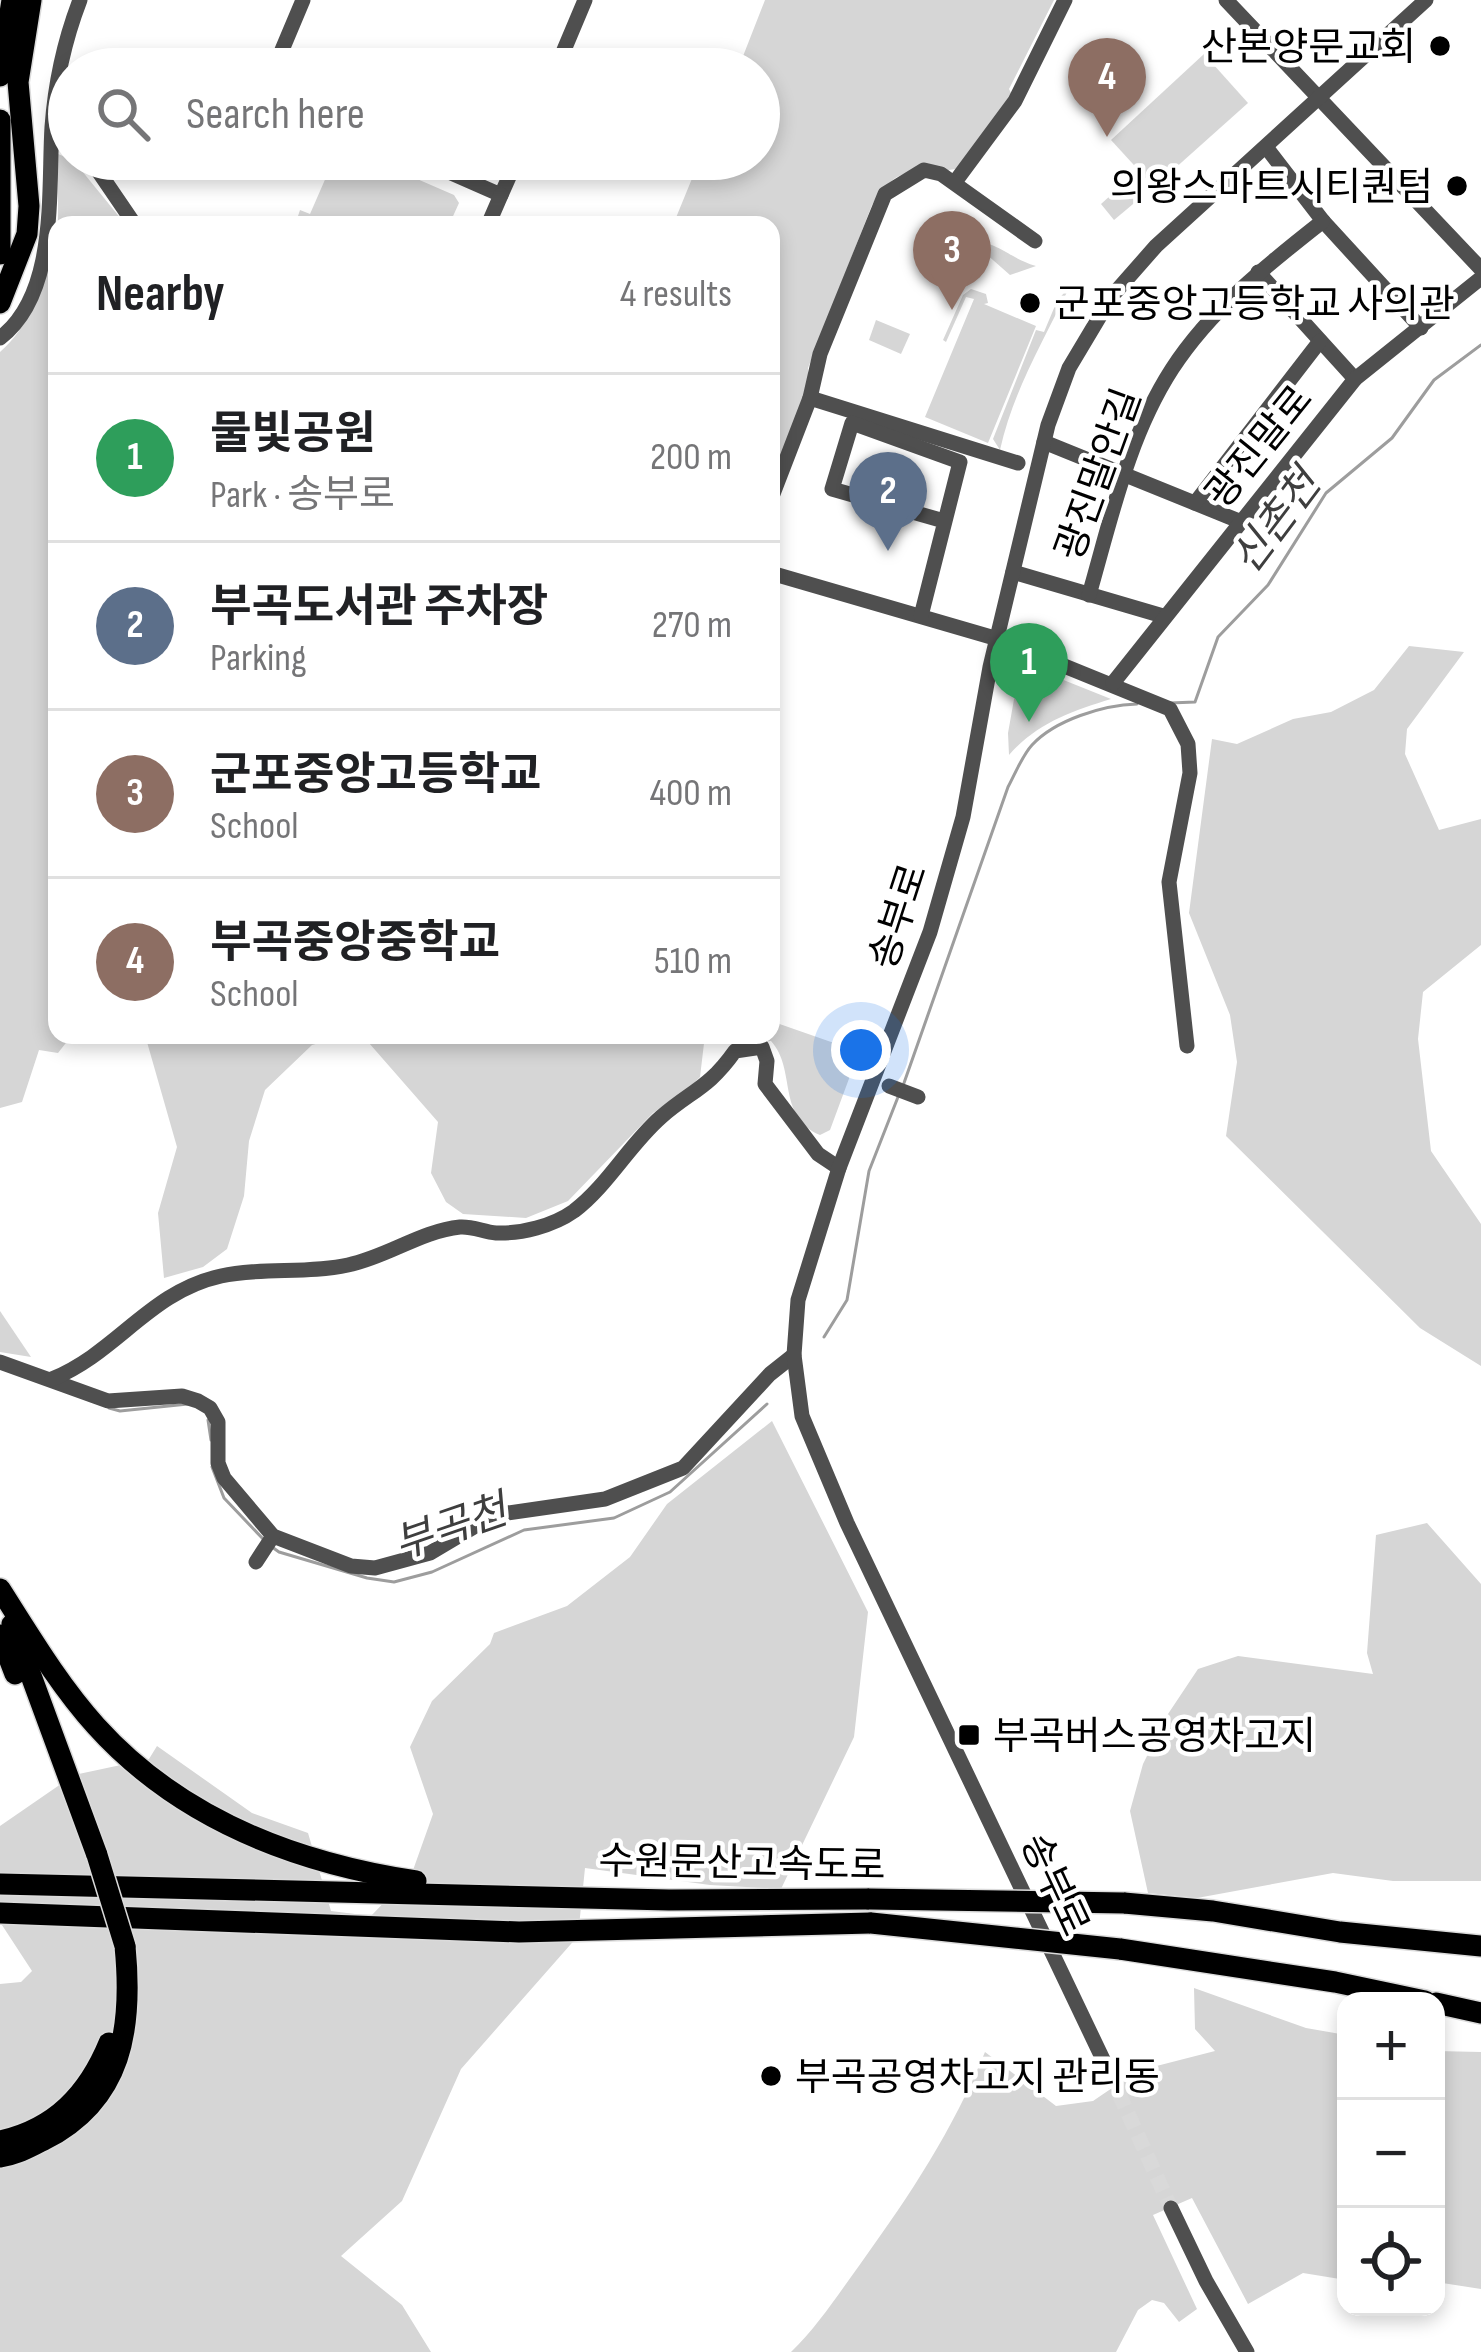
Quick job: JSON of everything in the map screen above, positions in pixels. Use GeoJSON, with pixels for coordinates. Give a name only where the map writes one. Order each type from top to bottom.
{"type":"FeatureCollection","features":[{"type":"Feature","properties":{"kind":"highway"},"geometry":{"type":"LineString","coordinates":[[0,76],[12,0]]}},
{"type":"Feature","properties":{"kind":"highway"},"geometry":{"type":"LineString","coordinates":[[0,302],[27,234],[29,206],[18,82],[31,0]]}},
{"type":"Feature","properties":{"kind":"highway"},"geometry":{"type":"LineString","coordinates":[[0,120],[0,254]]}},
{"type":"Feature","properties":{"kind":"highway"},"geometry":{"type":"LineString","coordinates":[[0,1589],[91,1856],[129,1985],[122,2044],[95,2104],[66,2128],[13,2156],[0,2157]]}},
{"type":"Feature","properties":{"kind":"highway"},"geometry":{"type":"LineString","coordinates":[[0,1589],[55,1674],[98,1729],[165,1787],[211,1816],[275,1848],[374,1875],[505,1894]]}},
{"type":"Feature","properties":{"kind":"highway"},"geometry":{"type":"LineString","coordinates":[[0,1635],[91,1856]]}},
{"type":"Feature","properties":{"kind":"highway","name":"수원문산고속도로"},"geometry":{"type":"LineString","coordinates":[[0,1883],[669,1900],[1124,1903],[1481,1946]]}},
{"type":"Feature","properties":{"kind":"highway","name":"수원문산고속도로"},"geometry":{"type":"LineString","coordinates":[[0,1913],[519,1932],[871,1924],[1120,1949],[1382,1992]]}},
{"type":"Feature","properties":{"kind":"highway"},"geometry":{"type":"LineString","coordinates":[[0,1928],[47,1915]]}},
{"type":"Feature","properties":{"kind":"highway"},"geometry":{"type":"LineString","coordinates":[[0,2141],[29,2134],[53,2120],[79,2098],[98,2070],[116,2012],[119,1947]]}},
{"type":"Feature","properties":{"kind":"highway"},"geometry":{"type":"LineString","coordinates":[[1445,2005],[1481,2013]]}},
{"type":"Feature","properties":{"kind":"street"},"geometry":{"type":"LineString","coordinates":[[66,48],[80,0]]}},
{"type":"Feature","properties":{"kind":"street"},"geometry":{"type":"LineString","coordinates":[[283,48],[303,0]]}},
{"type":"Feature","properties":{"kind":"street"},"geometry":{"type":"LineString","coordinates":[[565,48],[585,0]]}},
{"type":"Feature","properties":{"kind":"street"},"geometry":{"type":"LineString","coordinates":[[1226,0],[1481,268]]}},
{"type":"Feature","properties":{"kind":"street","name":"송부로"},"geometry":{"type":"LineString","coordinates":[[1109,2072],[847,1522],[802,1416],[794,1355],[798,1300],[838,1168],[930,932],[963,817],[1044,442],[1069,368],[1112,296],[1156,246],[1426,0]]}},
{"type":"Feature","properties":{"kind":"street"},"geometry":{"type":"LineString","coordinates":[[955,182],[1015,101],[1065,1]]}},
{"type":"Feature","properties":{"kind":"street"},"geometry":{"type":"LineString","coordinates":[[1266,146],[1323,221],[1421,328]]}},
{"type":"Feature","properties":{"kind":"street"},"geometry":{"type":"LineString","coordinates":[[780,476],[810,398],[820,354],[885,194],[924,170],[955,182],[1035,242]]}},
{"type":"Feature","properties":{"kind":"street"},"geometry":{"type":"LineString","coordinates":[[50,180],[50,216]]}},
{"type":"Feature","properties":{"kind":"street"},"geometry":{"type":"LineString","coordinates":[[104,180],[129,216]]}},
{"type":"Feature","properties":{"kind":"street"},"geometry":{"type":"LineString","coordinates":[[466,180],[501,195]]}},
{"type":"Feature","properties":{"kind":"street"},"geometry":{"type":"LineString","coordinates":[[492,216],[508,180]]}},
{"type":"Feature","properties":{"kind":"street","name":"광진말안길"},"geometry":{"type":"LineString","coordinates":[[1163,616],[1089,595],[1124,474],[1146,418],[1172,369],[1213,316],[1258,272],[1323,221]]}},
{"type":"Feature","properties":{"kind":"street"},"geometry":{"type":"LineString","coordinates":[[0,338],[34,288],[48,239]]}},
{"type":"Feature","properties":{"kind":"street"},"geometry":{"type":"LineString","coordinates":[[1258,272],[1355,379]]}},
{"type":"Feature","properties":{"kind":"street","name":"광진말로"},"geometry":{"type":"LineString","coordinates":[[1120,686],[1163,616],[1355,379],[1481,278]]}},
{"type":"Feature","properties":{"kind":"street"},"geometry":{"type":"LineString","coordinates":[[1195,503],[1320,340]]}},
{"type":"Feature","properties":{"kind":"street"},"geometry":{"type":"LineString","coordinates":[[810,398],[1018,463]]}},
{"type":"Feature","properties":{"kind":"street"},"geometry":{"type":"LineString","coordinates":[[921,616],[961,462],[853,422],[832,489],[944,521]]}},
{"type":"Feature","properties":{"kind":"street"},"geometry":{"type":"LineString","coordinates":[[1044,442],[1239,521]]}},
{"type":"Feature","properties":{"kind":"street"},"geometry":{"type":"LineString","coordinates":[[1013,572],[1089,595]]}},
{"type":"Feature","properties":{"kind":"street"},"geometry":{"type":"LineString","coordinates":[[780,576],[998,639],[1170,709],[1187,745],[1190,773],[1169,882],[1187,1046]]}},
{"type":"Feature","properties":{"kind":"street"},"geometry":{"type":"LineString","coordinates":[[52,1379],[90,1361],[164,1297],[222,1275],[297,1273],[348,1265],[384,1256],[436,1232],[464,1227],[498,1233],[536,1229],[573,1212],[661,1117],[709,1084],[735,1051],[762,1047],[767,1061],[765,1084],[818,1154],[838,1168]]}},
{"type":"Feature","properties":{"kind":"street"},"geometry":{"type":"LineString","coordinates":[[889,1086],[919,1097]]}},
{"type":"Feature","properties":{"kind":"street"},"geometry":{"type":"LineString","coordinates":[[0,1362],[108,1402],[182,1396],[210,1408],[218,1422],[218,1463],[224,1478],[273,1536],[352,1566],[375,1568],[430,1553],[494,1515],[605,1499],[682,1468],[770,1374],[794,1355]]}},
{"type":"Feature","properties":{"kind":"street"},"geometry":{"type":"LineString","coordinates":[[256,1562],[273,1536]]}},
{"type":"Feature","properties":{"kind":"street"},"geometry":{"type":"LineString","coordinates":[[1171,2208],[1247,2352]]}},
{"type":"Feature","properties":{"kind":"shaded area"},"geometry":{"type":"Polygon","coordinates":[[[765,0],[1054,0],[1009,89],[1012,95],[956,169],[900,176],[872,205],[808,368],[808,390],[780,464],[780,216],[677,216],[691,180],[780,180],[780,48],[746,48],[765,0]]]}},
{"type":"Feature","properties":{"kind":"shaded area"},"geometry":{"type":"Polygon","coordinates":[[[1204,54],[1248,103],[1154,187],[1111,140],[1204,54]]]}},
{"type":"Feature","properties":{"kind":"shaded area"},"geometry":{"type":"Polygon","coordinates":[[[1130,178],[1145,194],[1114,220],[1101,204],[1130,178]]]}},
{"type":"Feature","properties":{"kind":"shaded area"},"geometry":{"type":"Polygon","coordinates":[[[58,180],[89,180],[119,216],[58,216],[58,180]]]}},
{"type":"Feature","properties":{"kind":"shaded area"},"geometry":{"type":"Polygon","coordinates":[[[325,180],[419,180],[454,195],[459,203],[453,216],[298,216],[300,210],[310,214],[325,180]]]}},
{"type":"Feature","properties":{"kind":"shaded area"},"geometry":{"type":"Polygon","coordinates":[[[969,240],[1036,266],[1010,275],[985,253],[965,244],[969,240]]]}},
{"type":"Feature","properties":{"kind":"shaded area"},"geometry":{"type":"Polygon","coordinates":[[[48,265],[48,1044],[65,1044],[58,1053],[39,1050],[22,1102],[0,1108],[0,352],[21,328],[48,265]]]}},
{"type":"Feature","properties":{"kind":"shaded area"},"geometry":{"type":"Polygon","coordinates":[[[1070,286],[1021,386],[1000,450],[993,439],[1036,330],[1044,332],[1057,301],[1070,286]]]}},
{"type":"Feature","properties":{"kind":"shaded area"},"geometry":{"type":"Polygon","coordinates":[[[971,289],[986,294],[988,303],[984,304],[1036,326],[988,443],[925,417],[974,299],[966,297],[946,342],[943,340],[963,295],[971,289]]]}},
{"type":"Feature","properties":{"kind":"shaded area"},"geometry":{"type":"Polygon","coordinates":[[[876,320],[910,334],[901,354],[869,340],[876,320]]]}},
{"type":"Feature","properties":{"kind":"shaded area"},"geometry":{"type":"Polygon","coordinates":[[[1409,646],[1464,652],[1407,729],[1405,754],[1439,830],[1481,819],[1481,945],[1423,992],[1418,1039],[1431,1151],[1481,1224],[1481,1366],[1420,1328],[1226,1136],[1237,1062],[1230,1015],[1189,913],[1212,739],[1237,744],[1293,719],[1331,712],[1374,690],[1409,646]]]}},
{"type":"Feature","properties":{"kind":"shaded area"},"geometry":{"type":"Polygon","coordinates":[[[1036,669],[1111,699],[1043,726],[1009,755],[1018,677],[1036,669]]]}},
{"type":"Feature","properties":{"kind":"shaded area"},"geometry":{"type":"Polygon","coordinates":[[[780,1024],[854,1050],[857,1057],[830,1130],[820,1135],[797,1116],[773,1044],[780,1044],[780,1024]]]}},
{"type":"Feature","properties":{"kind":"shaded area"},"geometry":{"type":"Polygon","coordinates":[[[148,1044],[316,1044],[265,1090],[249,1141],[244,1196],[227,1249],[203,1267],[164,1278],[158,1213],[177,1147],[148,1044]]]}},
{"type":"Feature","properties":{"kind":"shaded area"},"geometry":{"type":"Polygon","coordinates":[[[370,1044],[704,1044],[700,1077],[691,1086],[653,1113],[568,1201],[526,1218],[463,1214],[446,1202],[431,1173],[438,1122],[370,1044]]]}},
{"type":"Feature","properties":{"kind":"shaded area"},"geometry":{"type":"Polygon","coordinates":[[[0,1311],[31,1357],[0,1352],[0,1311]]]}},
{"type":"Feature","properties":{"kind":"shaded area"},"geometry":{"type":"Polygon","coordinates":[[[772,1421],[868,1612],[854,1737],[781,1889],[585,1868],[578,1936],[461,2069],[402,2201],[341,2256],[402,2305],[431,2352],[0,2352],[0,1984],[21,1982],[32,1971],[0,1922],[0,1826],[74,1775],[149,1759],[157,1746],[252,1813],[308,1833],[331,1911],[371,1916],[412,1873],[433,1814],[410,1747],[432,1701],[490,1644],[494,1633],[567,1606],[630,1557],[667,1504],[772,1421]]]}},
{"type":"Feature","properties":{"kind":"shaded area"},"geometry":{"type":"Polygon","coordinates":[[[1427,1523],[1481,1584],[1481,1881],[1393,1881],[1333,1873],[1197,1898],[1148,1893],[1130,1811],[1143,1764],[1198,1669],[1238,1656],[1373,1674],[1367,1653],[1376,1535],[1427,1523]]]}},
{"type":"Feature","properties":{"kind":"shaded area"},"geometry":{"type":"Polygon","coordinates":[[[1194,1988],[1306,2028],[1337,2033],[1337,2279],[1303,2273],[1248,2304],[1192,2198],[1153,2215],[1197,2309],[1179,2322],[1164,2303],[1152,2300],[1138,2310],[1116,2352],[791,2352],[828,2309],[914,2186],[985,2052],[1056,2106],[1093,2101],[1137,2071],[1215,2051],[1195,2029],[1194,1988]]]}},
{"type":"Feature","properties":{"kind":"shaded area"},"geometry":{"type":"Polygon","coordinates":[[[1445,2051],[1481,2052],[1481,2289],[1445,2283],[1445,2051]]]}},
{"type":"Feature","properties":{"kind":"waterway","name":"신촌천"},"geometry":{"type":"LineString","coordinates":[[1170,703],[1195,702],[1218,637],[1268,585],[1326,493],[1392,438],[1434,380],[1481,345]]}},
{"type":"Feature","properties":{"kind":"waterway","name":"부곡천"},"geometry":{"type":"LineString","coordinates":[[904,1083],[1008,787],[1025,754],[1066,721],[1109,707],[1137,704]]}},
{"type":"Feature","properties":{"kind":"waterway","name":"부곡천"},"geometry":{"type":"LineString","coordinates":[[824,1337],[847,1300],[869,1171],[898,1097]]}},
{"type":"Feature","properties":{"kind":"waterway","name":"부곡천"},"geometry":{"type":"LineString","coordinates":[[109,1408],[188,1404]]}},
{"type":"Feature","properties":{"kind":"waterway","name":"부곡천"},"geometry":{"type":"LineString","coordinates":[[272,1547],[367,1578],[394,1582],[432,1572],[524,1530],[614,1518],[670,1492],[767,1404]]}},
{"type":"Feature","properties":{"kind":"waterway","name":"부곡천"},"geometry":{"type":"LineString","coordinates":[[208,1420],[211,1440]]}},
{"type":"Feature","properties":{"kind":"waterway","name":"부곡천"},"geometry":{"type":"LineString","coordinates":[[212,1467],[224,1498],[265,1541]]}},
{"type":"Feature","properties":{"kind":"tunnel"},"geometry":{"type":"LineString","coordinates":[[1109,2072],[1171,2208]]}},
{"type":"Feature","properties":{"kind":"place","name":"산본양문교회"},"geometry":{"type":"Point","coordinates":[1440,46]}},
{"type":"Feature","properties":{"kind":"place","name":"부곡중앙중학교"},"geometry":{"type":"Point","coordinates":[1107,137]}},
{"type":"Feature","properties":{"kind":"place","name":"의왕스마트시티퀀텀"},"geometry":{"type":"Point","coordinates":[1457,186]}},
{"type":"Feature","properties":{"kind":"place","name":"군포중앙고등학교 사의관"},"geometry":{"type":"Point","coordinates":[1030,303]}},
{"type":"Feature","properties":{"kind":"place","name":"군포중앙고등학교"},"geometry":{"type":"Point","coordinates":[952,310]}},
{"type":"Feature","properties":{"kind":"place","name":"부곡도서관 주차장"},"geometry":{"type":"Point","coordinates":[888,551]}},
{"type":"Feature","properties":{"kind":"place","name":"물빛공원"},"geometry":{"type":"Point","coordinates":[1029,722]}},
{"type":"Feature","properties":{"kind":"place","name":"부곡버스공영차고지"},"geometry":{"type":"Point","coordinates":[969,1735]}},
{"type":"Feature","properties":{"kind":"place","name":"부곡공영차고지 관리동"},"geometry":{"type":"Point","coordinates":[771,2076]}}]}
